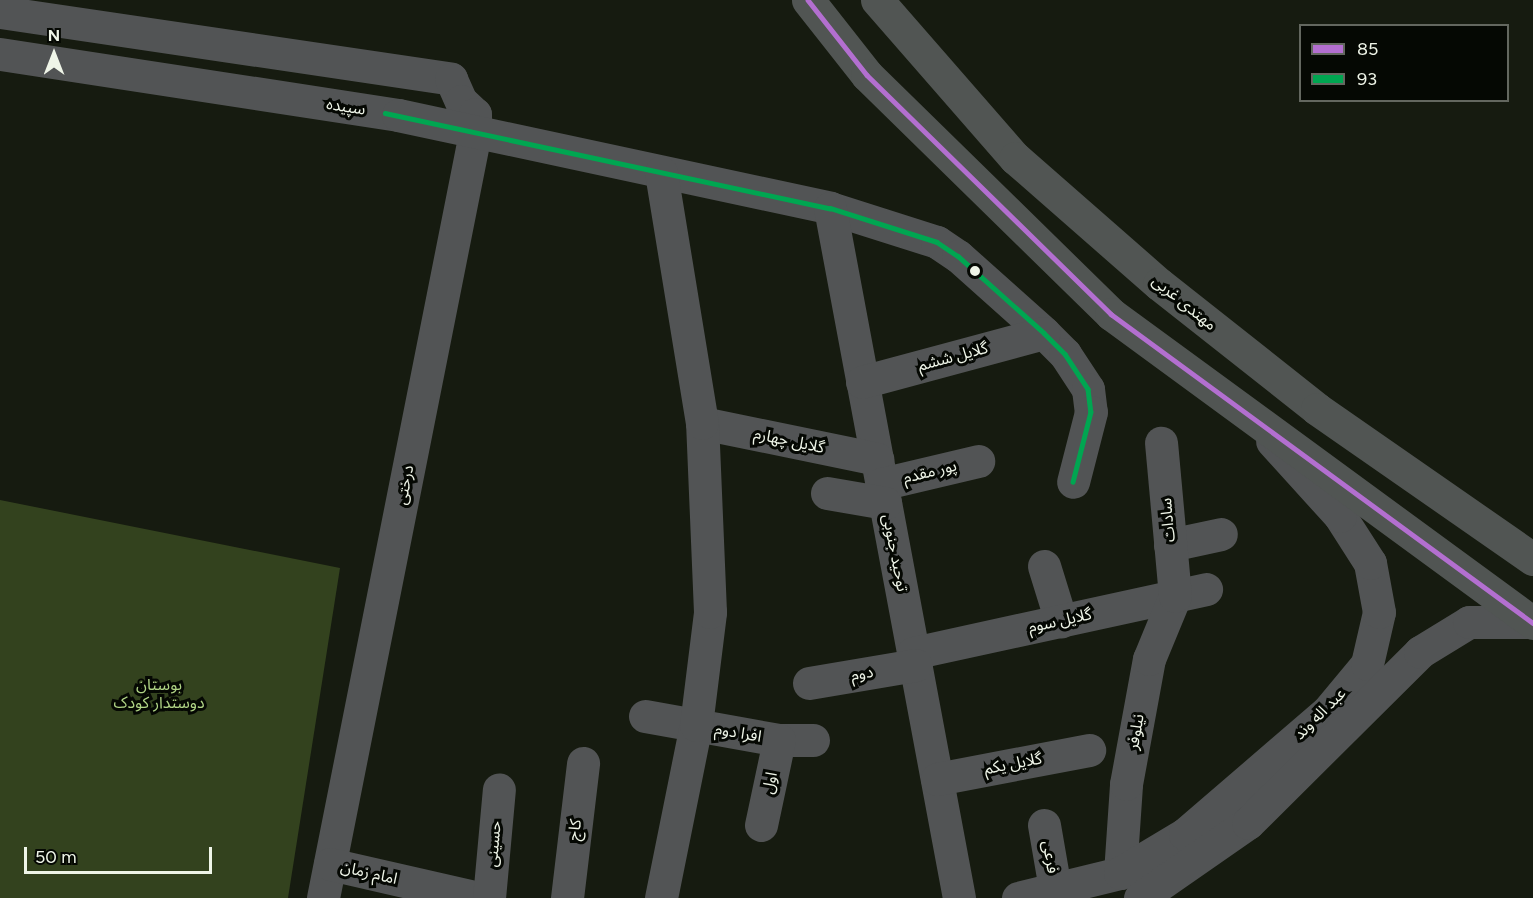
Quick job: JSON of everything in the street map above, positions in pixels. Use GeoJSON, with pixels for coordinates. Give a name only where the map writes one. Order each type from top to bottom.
{"type":"FeatureCollection","features":[{"type":"Feature","properties":{"kind":"main road"},"geometry":{"type":"LineString","coordinates":[[808,0],[867,75],[1111,314],[1533,623]]}},
{"type":"Feature","properties":{"kind":"main road","name":"مهتدی غربی"},"geometry":{"type":"LineString","coordinates":[[878,0],[1015,158],[1160,284],[1317,409],[1533,559]]}},
{"type":"Feature","properties":{"kind":"street"},"geometry":{"type":"LineString","coordinates":[[0,12],[451,79],[461,101],[475,114],[476,133]]}},
{"type":"Feature","properties":{"kind":"street","name":"سپیده"},"geometry":{"type":"LineString","coordinates":[[0,54],[398,115],[830,208]]}},
{"type":"Feature","properties":{"kind":"street","name":"درختی"},"geometry":{"type":"LineString","coordinates":[[323,898],[476,133]]}},
{"type":"Feature","properties":{"kind":"street"},"geometry":{"type":"LineString","coordinates":[[661,898],[696,725],[710,612],[702,423],[662,172]]}},
{"type":"Feature","properties":{"kind":"street"},"geometry":{"type":"LineString","coordinates":[[830,208],[937,242],[958,256],[1065,354],[1088,389],[1091,412],[1073,482]]}},
{"type":"Feature","properties":{"kind":"street","name":"توحید جنوبی"},"geometry":{"type":"LineString","coordinates":[[830,208],[959,898]]}},
{"type":"Feature","properties":{"kind":"street","name":"گلایل ششم"},"geometry":{"type":"LineString","coordinates":[[862,381],[1044,333]]}},
{"type":"Feature","properties":{"kind":"street","name":"عبد اله وند"},"geometry":{"type":"LineString","coordinates":[[1018,898],[1120,873],[1185,834],[1327,712],[1367,664],[1379,612],[1370,563],[1340,516],[1249,416]]}},
{"type":"Feature","properties":{"kind":"street","name":"گلایل چهارم"},"geometry":{"type":"LineString","coordinates":[[702,423],[881,482]]}},
{"type":"Feature","properties":{"kind":"street","name":"سادات"},"geometry":{"type":"LineString","coordinates":[[1161,443],[1170,545],[1190,593]]}},
{"type":"Feature","properties":{"kind":"street","name":"پور مقدم"},"geometry":{"type":"LineString","coordinates":[[881,482],[978,460]]}},
{"type":"Feature","properties":{"kind":"street"},"geometry":{"type":"LineString","coordinates":[[827,493],[881,482]]}},
{"type":"Feature","properties":{"kind":"street"},"geometry":{"type":"LineString","coordinates":[[1170,545],[1221,534]]}},
{"type":"Feature","properties":{"kind":"street"},"geometry":{"type":"LineString","coordinates":[[1044,566],[1061,621]]}},
{"type":"Feature","properties":{"kind":"street","name":"نیلوفر"},"geometry":{"type":"LineString","coordinates":[[1120,873],[1126,784],[1149,658],[1190,593]]}},
{"type":"Feature","properties":{"kind":"street","name":"گلایل سوم"},"geometry":{"type":"LineString","coordinates":[[914,659],[1061,621],[1190,593]]}},
{"type":"Feature","properties":{"kind":"street","name":"عبد اله وند"},"geometry":{"type":"LineString","coordinates":[[1140,898],[1248,823],[1420,652],[1469,622],[1533,623]]}},
{"type":"Feature","properties":{"kind":"street","name":"دوم"},"geometry":{"type":"LineString","coordinates":[[809,683],[914,659]]}},
{"type":"Feature","properties":{"kind":"street","name":"افرا دوم"},"geometry":{"type":"LineString","coordinates":[[645,716],[779,741],[813,741]]}},
{"type":"Feature","properties":{"kind":"street","name":"اول"},"geometry":{"type":"LineString","coordinates":[[761,825],[779,741]]}},
{"type":"Feature","properties":{"kind":"street","name":"گلایل یکم"},"geometry":{"type":"LineString","coordinates":[[937,779],[1089,750]]}},
{"type":"Feature","properties":{"kind":"street","name":"کاج"},"geometry":{"type":"LineString","coordinates":[[567,898],[583,763]]}},
{"type":"Feature","properties":{"kind":"street","name":"حسینی"},"geometry":{"type":"LineString","coordinates":[[489,898],[498,789]]}},
{"type":"Feature","properties":{"kind":"street","name":"فرعی"},"geometry":{"type":"LineString","coordinates":[[1044,825],[1055,889]]}},
{"type":"Feature","properties":{"kind":"street","name":"امام زمان"},"geometry":{"type":"LineString","coordinates":[[330,864],[479,898]]}},
{"type":"Feature","properties":{"kind":"green space","name":"بوستان دوستدار کودک"},"geometry":{"type":"Polygon","coordinates":[[[0,500],[340,568],[288,898],[0,898],[0,500]]]}},
{"type":"Feature","properties":{"kind":"transit line","name":"85"},"geometry":{"type":"LineString","coordinates":[[808,0],[867,75],[1111,314],[1533,623]]}},
{"type":"Feature","properties":{"kind":"transit line","name":"93"},"geometry":{"type":"LineString","coordinates":[[385,113],[830,208],[937,242],[958,256],[1044,333],[1065,354],[1088,389],[1091,412],[1073,482]]}}]}
